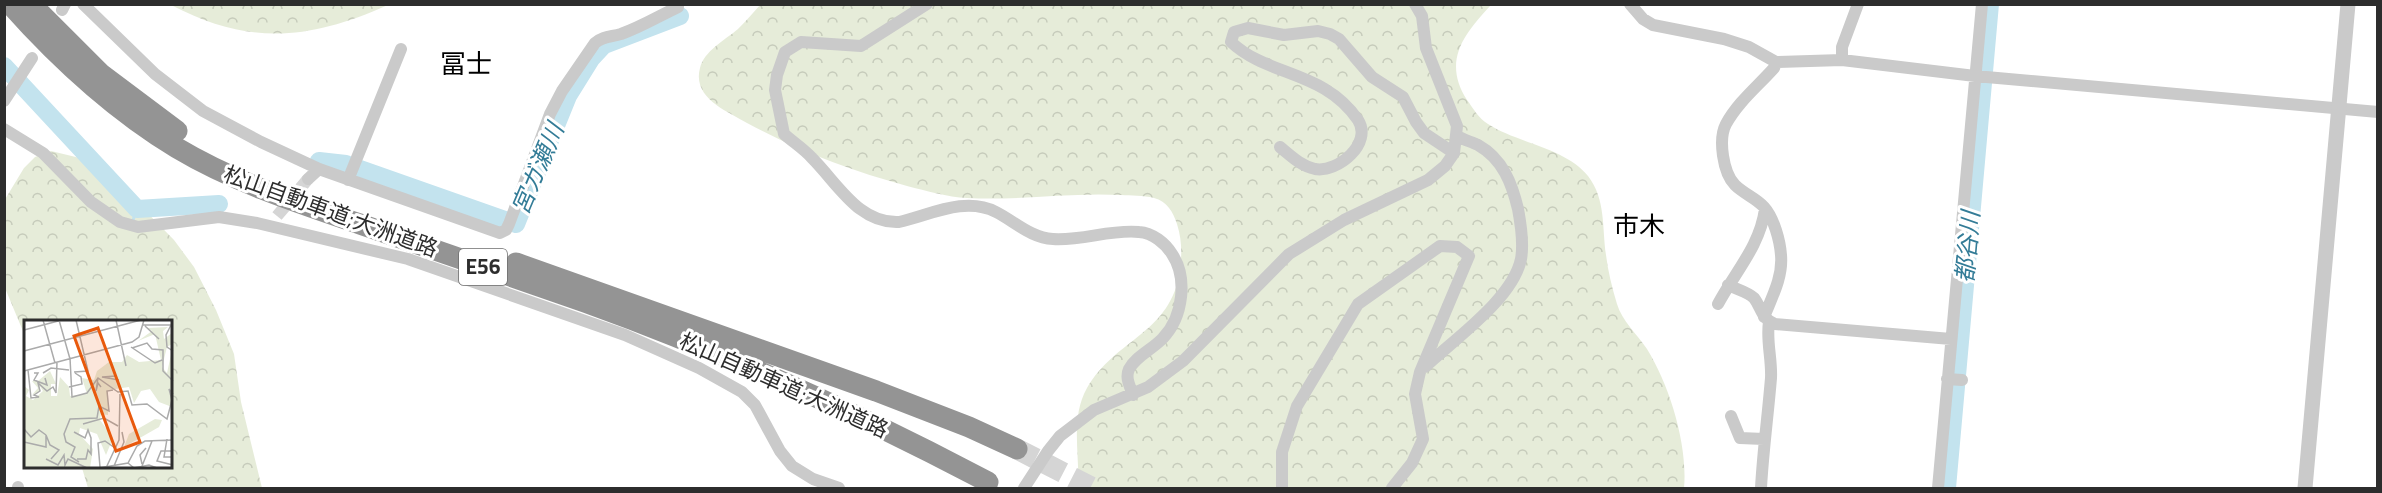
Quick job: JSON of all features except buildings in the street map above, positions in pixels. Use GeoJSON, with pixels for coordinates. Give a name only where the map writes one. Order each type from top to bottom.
{"type":"FeatureCollection","features":[{"type":"Feature","properties":{"kind":"highway","name":"松山自動車道;大洲道路"},"geometry":{"type":"LineString","coordinates":[[10,4],[91,85],[129,116],[178,148],[237,179],[587,303],[714,352],[865,419],[988,482]]}},
{"type":"Feature","properties":{"kind":"highway","name":"松山自動車道;大洲道路"},"geometry":{"type":"LineString","coordinates":[[30,4],[101,74],[137,103],[213,152],[288,184],[590,288],[876,391],[969,427],[1017,449]]}},
{"type":"Feature","properties":{"kind":"highway"},"geometry":{"type":"LineString","coordinates":[[57,6],[137,103]]}},
{"type":"Feature","properties":{"kind":"highway"},"geometry":{"type":"LineString","coordinates":[[4,8],[50,52],[91,85]]}},
{"type":"Feature","properties":{"kind":"street"},"geometry":{"type":"LineString","coordinates":[[83,4],[155,74],[203,111],[319,169],[500,233],[506,231],[550,114],[595,43],[601,38],[620,34],[653,20],[678,7],[678,4]]}},
{"type":"Feature","properties":{"kind":"street"},"geometry":{"type":"LineString","coordinates":[[927,4],[861,46],[801,42],[786,52],[777,75],[775,90],[784,134],[811,157],[861,210],[869,217],[879,220],[899,222],[955,206],[976,205],[997,212],[1022,228],[1051,239],[1141,231],[1159,239],[1178,263],[1182,278],[1179,309],[1173,327],[1162,340],[1130,368],[1127,378],[1132,395]]}},
{"type":"Feature","properties":{"kind":"street"},"geometry":{"type":"LineString","coordinates":[[1026,488],[1048,451],[1060,436],[1094,410],[1148,387],[1183,361],[1289,254],[1344,220],[1428,180],[1445,166],[1454,153],[1458,136],[1457,126],[1426,48],[1422,16],[1415,4]]}},
{"type":"Feature","properties":{"kind":"street"},"geometry":{"type":"LineString","coordinates":[[1630,4],[1643,19],[1653,25],[1724,39],[1749,47],[1776,62],[1842,60],[1981,76],[2378,112]]}},
{"type":"Feature","properties":{"kind":"street"},"geometry":{"type":"LineString","coordinates":[[1842,60],[1842,47],[1858,4]]}},
{"type":"Feature","properties":{"kind":"street"},"geometry":{"type":"LineString","coordinates":[[1938,489],[1954,379],[1951,339],[1981,76],[1982,4]]}},
{"type":"Feature","properties":{"kind":"street"},"geometry":{"type":"LineString","coordinates":[[2305,489],[2348,4]]}},
{"type":"Feature","properties":{"kind":"street"},"geometry":{"type":"LineString","coordinates":[[1280,147],[1296,161],[1316,169],[1329,168],[1346,161],[1355,150],[1361,134],[1360,122],[1342,102],[1313,81],[1242,53],[1231,42],[1233,32],[1240,29],[1248,28],[1284,35],[1318,31],[1330,34],[1338,39],[1372,77],[1403,97],[1424,133],[1454,153]]}},
{"type":"Feature","properties":{"kind":"street"},"geometry":{"type":"LineString","coordinates":[[348,180],[401,49]]}},
{"type":"Feature","properties":{"kind":"street"},"geometry":{"type":"LineString","coordinates":[[4,101],[32,58]]}},
{"type":"Feature","properties":{"kind":"street"},"geometry":{"type":"LineString","coordinates":[[1761,489],[1771,376],[1771,349],[1767,320],[1780,276],[1781,257],[1779,242],[1765,208],[1732,182],[1722,149],[1722,134],[1742,101],[1774,68],[1776,62]]}},
{"type":"Feature","properties":{"kind":"street"},"geometry":{"type":"LineString","coordinates":[[4,129],[43,153],[91,202],[120,222],[138,227],[219,217],[257,223],[408,259],[626,335],[699,368],[742,392],[755,405],[780,452],[792,466],[813,479],[839,489]]}},
{"type":"Feature","properties":{"kind":"street"},"geometry":{"type":"LineString","coordinates":[[1420,372],[1488,311],[1521,262],[1523,245],[1520,219],[1513,189],[1504,169],[1495,158],[1478,145],[1458,136]]}},
{"type":"Feature","properties":{"kind":"street"},"geometry":{"type":"LineString","coordinates":[[308,179],[319,169]]}},
{"type":"Feature","properties":{"kind":"street"},"geometry":{"type":"LineString","coordinates":[[1718,304],[1758,238],[1764,221],[1765,208]]}},
{"type":"Feature","properties":{"kind":"street"},"geometry":{"type":"LineString","coordinates":[[257,223],[276,216]]}},
{"type":"Feature","properties":{"kind":"street"},"geometry":{"type":"LineString","coordinates":[[1282,489],[1282,452],[1297,406],[1358,304],[1440,246],[1457,247],[1469,256],[1420,372],[1415,394],[1422,439],[1412,463],[1392,489]]}},
{"type":"Feature","properties":{"kind":"street"},"geometry":{"type":"LineString","coordinates":[[1728,285],[1751,296],[1767,320]]}},
{"type":"Feature","properties":{"kind":"street"},"geometry":{"type":"LineString","coordinates":[[1767,320],[1951,339]]}},
{"type":"Feature","properties":{"kind":"street"},"geometry":{"type":"LineString","coordinates":[[1731,416],[1740,438],[1764,439]]}},
{"type":"Feature","properties":{"kind":"green space"},"geometry":{"type":"Polygon","coordinates":[[[171,5],[388,5],[332,26],[280,34],[227,27],[171,5]]]}},
{"type":"Feature","properties":{"kind":"green space"},"geometry":{"type":"Polygon","coordinates":[[[760,5],[1491,5],[1472,27],[1460,49],[1456,60],[1456,73],[1460,86],[1476,113],[1485,122],[1500,131],[1567,159],[1579,167],[1594,185],[1601,204],[1610,280],[1617,304],[1622,316],[1647,349],[1655,364],[1676,417],[1685,471],[1684,488],[1078,488],[1077,424],[1087,388],[1112,357],[1154,322],[1166,308],[1175,291],[1180,270],[1181,247],[1179,230],[1171,211],[1159,199],[1141,196],[1102,194],[986,199],[944,195],[845,167],[767,133],[730,114],[713,102],[701,88],[699,78],[700,68],[706,56],[738,29],[760,5]]]}},
{"type":"Feature","properties":{"kind":"green space"},"geometry":{"type":"Polygon","coordinates":[[[51,151],[84,159],[113,178],[174,240],[194,267],[216,310],[234,354],[241,402],[262,488],[88,488],[82,469],[172,469],[172,320],[24,320],[24,334],[5,288],[4,201],[24,168],[35,157],[51,151]]]}},
{"type":"Feature","properties":{"kind":"waterway","name":"都谷川"},"geometry":{"type":"LineString","coordinates":[[1947,488],[1990,4]]}},
{"type":"Feature","properties":{"kind":"waterway","name":"宮ガ瀬川"},"geometry":{"type":"LineString","coordinates":[[360,169],[516,224],[568,96],[591,59],[604,45],[680,16]]}},
{"type":"Feature","properties":{"kind":"waterway","name":"宮ガ瀬川"},"geometry":{"type":"LineString","coordinates":[[4,66],[137,209],[219,204]]}},
{"type":"Feature","properties":{"kind":"waterway","name":"宮ガ瀬川"},"geometry":{"type":"LineString","coordinates":[[319,161],[346,164]]}},
{"type":"Feature","properties":{"kind":"waterway"},"geometry":{"type":"LineString","coordinates":[[132,223],[137,209]]}},
{"type":"Feature","properties":{"kind":"tunnel"},"geometry":{"type":"LineString","coordinates":[[277,216],[308,179]]}},
{"type":"Feature","properties":{"kind":"tunnel"},"geometry":{"type":"LineString","coordinates":[[1017,449],[1093,488]]}},
{"type":"Feature","properties":{"kind":"district","name":"冨士"},"geometry":{"type":"Point","coordinates":[466,64]}},
{"type":"Feature","properties":{"kind":"district","name":"市木"},"geometry":{"type":"Point","coordinates":[1639,226]}}]}
